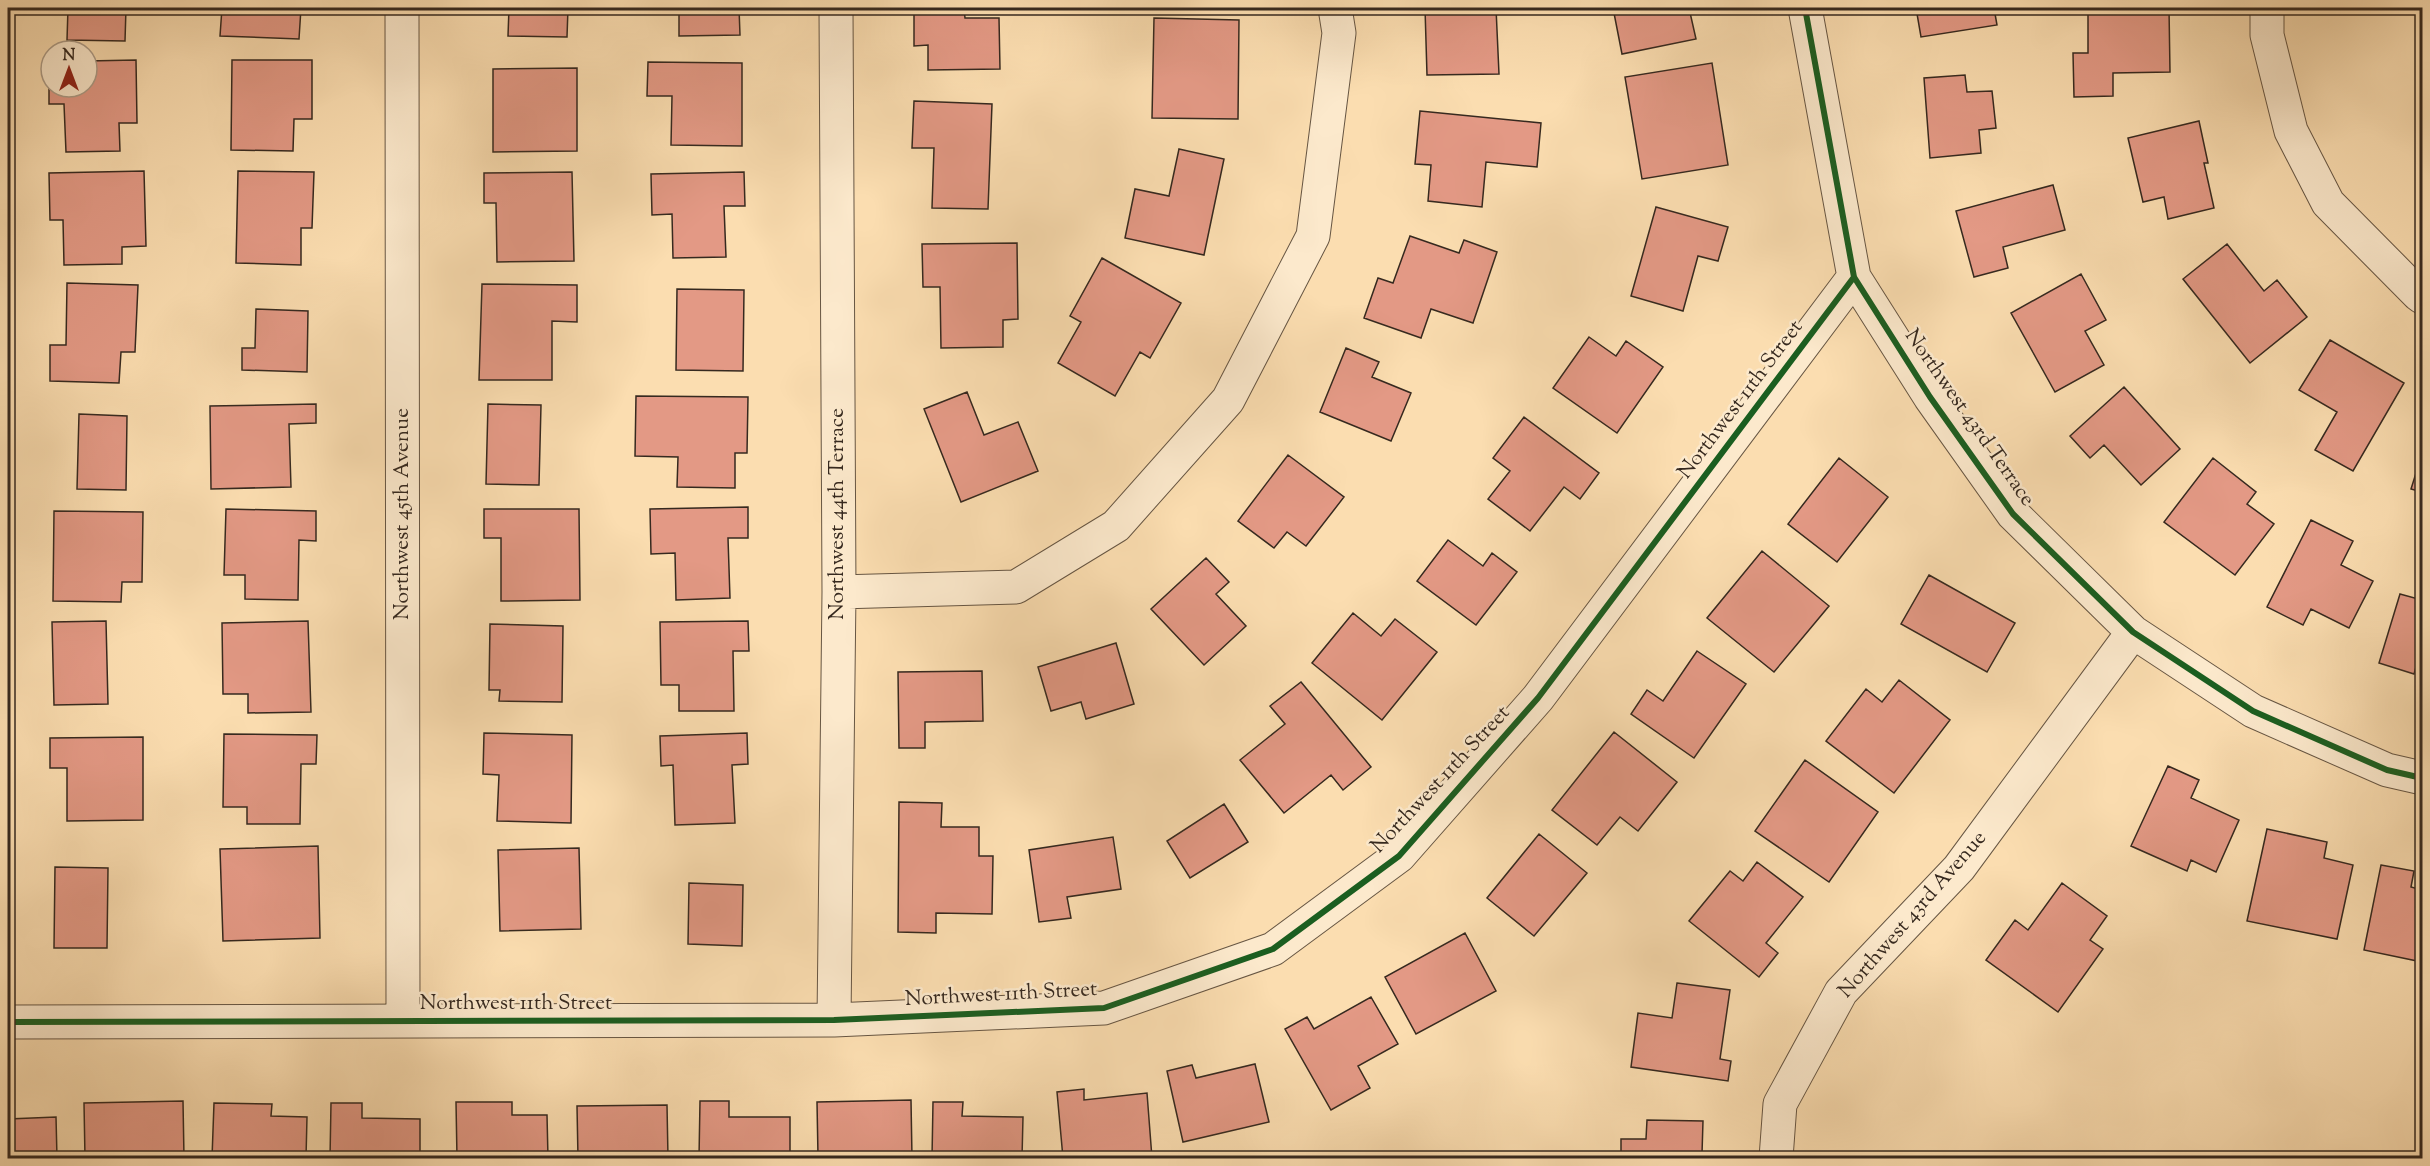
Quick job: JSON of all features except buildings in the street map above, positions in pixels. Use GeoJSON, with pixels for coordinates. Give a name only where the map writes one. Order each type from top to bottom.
{"type":"FeatureCollection","features":[{"type":"Feature","properties":{"kind":"street","name":"Northwest 45th Avenue"},"geometry":{"type":"LineString","coordinates":[[402,8],[403,1021]]}},
{"type":"Feature","properties":{"kind":"street","name":"Northwest 44th Terrace"},"geometry":{"type":"LineString","coordinates":[[834,1020],[838,592],[836,8]]}},
{"type":"Feature","properties":{"kind":"street"},"geometry":{"type":"LineString","coordinates":[[838,592],[1016,587],[1116,526],[1228,400],[1313,236],[1339,33],[1335,8]]}},
{"type":"Feature","properties":{"kind":"street","name":"Northwest 43rd Terrace"},"geometry":{"type":"LineString","coordinates":[[1805,8],[1854,277],[1930,397],[2013,514],[2133,632],[2253,711],[2387,770],[2422,778]]}},
{"type":"Feature","properties":{"kind":"street"},"geometry":{"type":"LineString","coordinates":[[2267,8],[2266,35],[2291,131],[2328,203],[2422,297]]}},
{"type":"Feature","properties":{"kind":"street","name":"Northwest 11th Street"},"geometry":{"type":"LineString","coordinates":[[8,1022],[834,1020],[1104,1008],[1273,949],[1399,856],[1538,698],[1854,277]]}},
{"type":"Feature","properties":{"kind":"street","name":"Northwest 43rd Avenue"},"geometry":{"type":"LineString","coordinates":[[1776,1158],[1780,1104],[1841,992],[1959,868],[2133,632]]}},
{"type":"Feature","properties":{"kind":"cycle path"},"geometry":{"type":"LineString","coordinates":[[1805,8],[1854,277],[1930,397],[2013,514],[2133,632],[2253,711],[2387,770],[2422,778]]}},
{"type":"Feature","properties":{"kind":"cycle path"},"geometry":{"type":"LineString","coordinates":[[8,1022],[834,1020],[1104,1008],[1273,949],[1399,856],[1538,698],[1854,277]]}}]}
